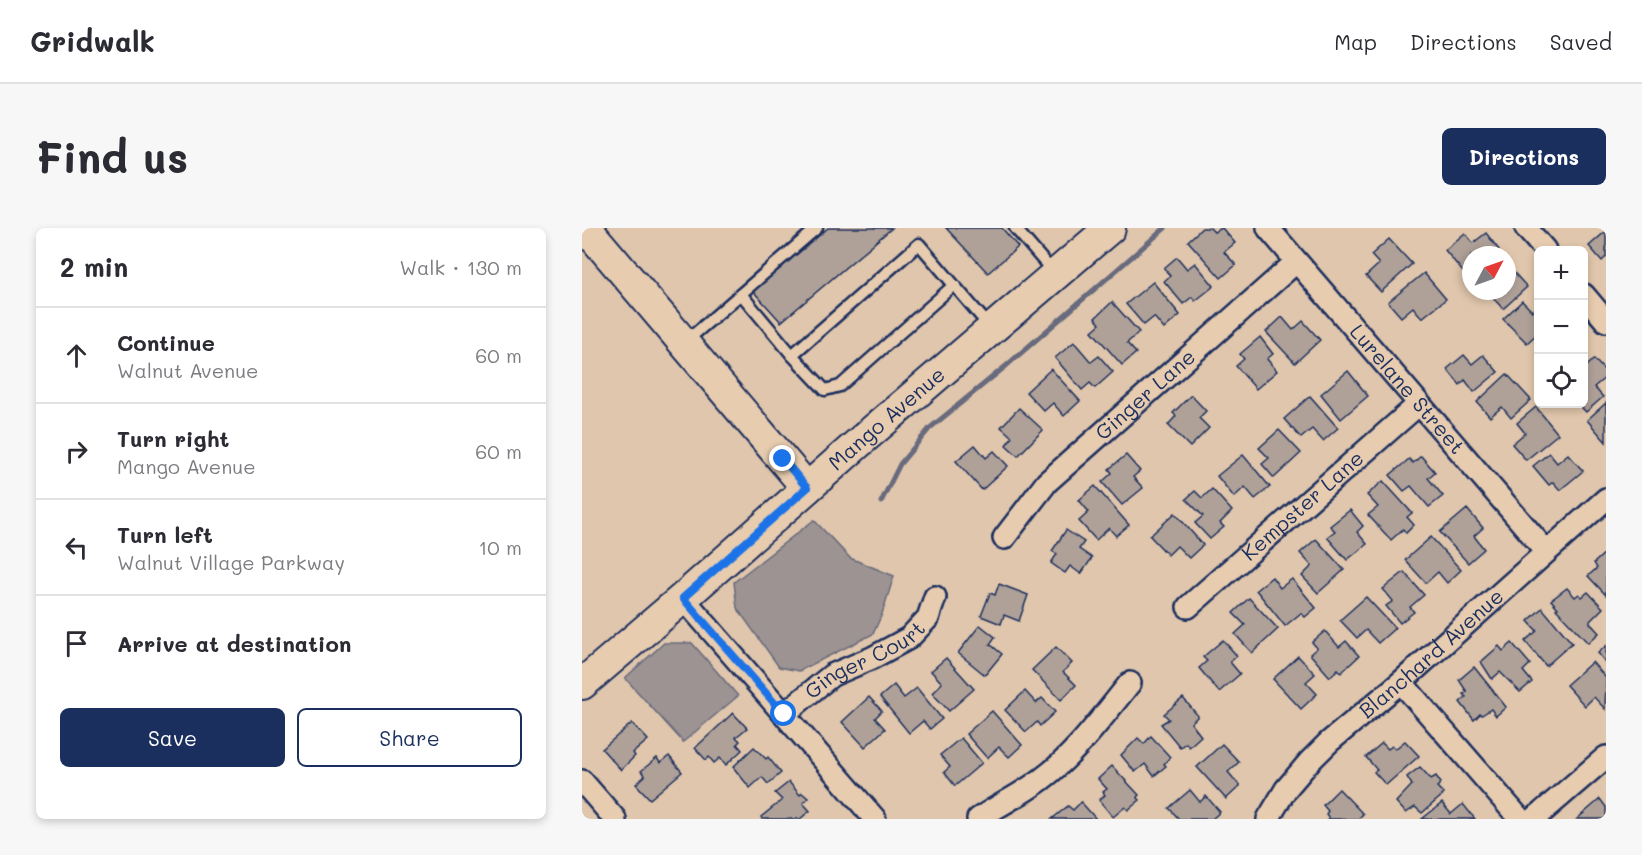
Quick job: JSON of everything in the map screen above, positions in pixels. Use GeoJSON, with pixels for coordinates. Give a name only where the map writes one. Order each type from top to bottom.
{"type":"FeatureCollection","features":[{"type":"Feature","properties":{"kind":"street"},"geometry":{"type":"LineString","coordinates":[[586,228],[807,488]]}},
{"type":"Feature","properties":{"kind":"street","name":"Mango Avenue"},"geometry":{"type":"LineString","coordinates":[[582,684],[1110,228]]}},
{"type":"Feature","properties":{"kind":"street","name":"Lurelane Street"},"geometry":{"type":"LineString","coordinates":[[1268,228],[1546,551]]}},
{"type":"Feature","properties":{"kind":"street"},"geometry":{"type":"LineString","coordinates":[[1526,228],[1542,246]]}},
{"type":"Feature","properties":{"kind":"street","name":"Ginger Lane"},"geometry":{"type":"LineString","coordinates":[[1004,538],[1047,482],[1296,262]]}},
{"type":"Feature","properties":{"kind":"street"},"geometry":{"type":"LineString","coordinates":[[1588,300],[1606,321]]}},
{"type":"Feature","properties":{"kind":"street","name":"Kempster Lane"},"geometry":{"type":"LineString","coordinates":[[1188,607],[1419,404]]}},
{"type":"Feature","properties":{"kind":"street","name":"Blanchard Avenue"},"geometry":{"type":"LineString","coordinates":[[1268,819],[1286,789],[1308,762],[1329,742],[1401,682],[1606,499]]}},
{"type":"Feature","properties":{"kind":"street","name":"Ginger Court"},"geometry":{"type":"LineString","coordinates":[[784,714],[832,675],[872,658],[909,638],[928,618],[935,597]]}},
{"type":"Feature","properties":{"kind":"street"},"geometry":{"type":"LineString","coordinates":[[683,598],[875,819]]}},
{"type":"Feature","properties":{"kind":"street"},"geometry":{"type":"LineString","coordinates":[[1401,682],[1520,819]]}},
{"type":"Feature","properties":{"kind":"street"},"geometry":{"type":"LineString","coordinates":[[978,819],[1041,780],[1062,762],[1130,683]]}},
{"type":"Feature","properties":{"kind":"street"},"geometry":{"type":"LineString","coordinates":[[1534,819],[1606,757]]}},
{"type":"Feature","properties":{"kind":"street"},"geometry":{"type":"LineString","coordinates":[[582,781],[615,819]]}},
{"type":"Feature","properties":{"kind":"lane"},"geometry":{"type":"LineString","coordinates":[[684,343],[817,228]]}},
{"type":"Feature","properties":{"kind":"lane"},"geometry":{"type":"LineString","coordinates":[[1015,228],[1056,275]]}},
{"type":"Feature","properties":{"kind":"lane"},"geometry":{"type":"LineString","coordinates":[[792,355],[919,244],[993,330]]}},
{"type":"Feature","properties":{"kind":"lane"},"geometry":{"type":"LineString","coordinates":[[741,294],[825,390],[840,386],[954,285]]}},
{"type":"Feature","properties":{"kind":"shaded area"},"geometry":{"type":"Polygon","coordinates":[[[814,520],[850,558],[894,576],[873,634],[799,671],[779,667],[737,608],[734,582],[814,520]]]}},
{"type":"Feature","properties":{"kind":"shaded area"},"geometry":{"type":"Polygon","coordinates":[[[664,643],[692,643],[738,696],[683,742],[625,678],[664,643]]]}},
{"type":"Feature","properties":{"kind":"building"},"geometry":{"type":"Polygon","coordinates":[[[828,228],[892,228],[781,322],[753,291],[828,228]]]}},
{"type":"Feature","properties":{"kind":"building"},"geometry":{"type":"Polygon","coordinates":[[[946,228],[1002,228],[1018,247],[988,273],[946,228]]]}},
{"type":"Feature","properties":{"kind":"building"},"geometry":{"type":"Polygon","coordinates":[[[1202,228],[1210,228],[1214,232],[1222,228],[1235,243],[1224,252],[1236,265],[1221,278],[1188,241],[1202,228]]]}},
{"type":"Feature","properties":{"kind":"building"},"geometry":{"type":"Polygon","coordinates":[[[1606,231],[1606,257],[1602,261],[1589,246],[1606,231]]]}},
{"type":"Feature","properties":{"kind":"building"},"geometry":{"type":"Polygon","coordinates":[[[1465,233],[1473,243],[1486,233],[1496,246],[1462,246],[1462,271],[1445,250],[1465,233]]]}},
{"type":"Feature","properties":{"kind":"building"},"geometry":{"type":"Polygon","coordinates":[[[1389,239],[1412,264],[1381,292],[1366,276],[1379,264],[1371,255],[1389,239]]]}},
{"type":"Feature","properties":{"kind":"building"},"geometry":{"type":"Polygon","coordinates":[[[1177,257],[1187,269],[1195,263],[1214,286],[1195,301],[1192,297],[1183,304],[1164,281],[1170,276],[1164,268],[1177,257]]]}},
{"type":"Feature","properties":{"kind":"building"},"geometry":{"type":"Polygon","coordinates":[[[1424,273],[1446,299],[1422,318],[1413,307],[1401,317],[1388,302],[1424,273]]]}},
{"type":"Feature","properties":{"kind":"building"},"geometry":{"type":"Polygon","coordinates":[[[1516,275],[1527,287],[1516,297],[1516,275]]]}},
{"type":"Feature","properties":{"kind":"building"},"geometry":{"type":"Polygon","coordinates":[[[1153,282],[1180,315],[1164,329],[1154,317],[1144,325],[1126,304],[1153,282]]]}},
{"type":"Feature","properties":{"kind":"building"},"geometry":{"type":"Polygon","coordinates":[[[1495,300],[1513,300],[1503,309],[1495,300]]]}},
{"type":"Feature","properties":{"kind":"building"},"geometry":{"type":"Polygon","coordinates":[[[1522,301],[1532,311],[1534,310],[1534,337],[1527,343],[1503,319],[1522,301]]]}},
{"type":"Feature","properties":{"kind":"building"},"geometry":{"type":"Polygon","coordinates":[[[1112,302],[1139,332],[1127,343],[1136,353],[1122,365],[1092,331],[1100,324],[1095,318],[1112,302]]]}},
{"type":"Feature","properties":{"kind":"building"},"geometry":{"type":"Polygon","coordinates":[[[1282,317],[1293,330],[1303,321],[1320,340],[1295,363],[1266,332],[1282,317]]]}},
{"type":"Feature","properties":{"kind":"building"},"geometry":{"type":"Polygon","coordinates":[[[1260,337],[1273,354],[1267,359],[1277,371],[1256,389],[1236,366],[1244,359],[1240,354],[1260,337]]]}},
{"type":"Feature","properties":{"kind":"building"},"geometry":{"type":"Polygon","coordinates":[[[1074,342],[1091,362],[1099,356],[1113,372],[1095,388],[1090,383],[1082,390],[1055,358],[1074,342]]]}},
{"type":"Feature","properties":{"kind":"building"},"geometry":{"type":"Polygon","coordinates":[[[1464,355],[1472,364],[1483,355],[1498,372],[1474,392],[1465,380],[1460,385],[1447,369],[1464,355]]]}},
{"type":"Feature","properties":{"kind":"building"},"geometry":{"type":"Polygon","coordinates":[[[1594,359],[1606,372],[1606,377],[1594,387],[1603,397],[1586,412],[1582,408],[1588,408],[1588,365],[1594,359]]]}},
{"type":"Feature","properties":{"kind":"building"},"geometry":{"type":"Polygon","coordinates":[[[1051,369],[1080,401],[1064,416],[1053,403],[1044,411],[1026,392],[1051,369]]]}},
{"type":"Feature","properties":{"kind":"building"},"geometry":{"type":"Polygon","coordinates":[[[1348,371],[1368,396],[1341,419],[1321,394],[1348,371]]]}},
{"type":"Feature","properties":{"kind":"building"},"geometry":{"type":"Polygon","coordinates":[[[1507,374],[1531,400],[1511,418],[1502,407],[1490,417],[1477,402],[1507,374]]]}},
{"type":"Feature","properties":{"kind":"building"},"geometry":{"type":"Polygon","coordinates":[[[1191,395],[1206,411],[1199,418],[1209,428],[1190,447],[1168,425],[1176,416],[1173,413],[1191,395]]]}},
{"type":"Feature","properties":{"kind":"building"},"geometry":{"type":"Polygon","coordinates":[[[1310,396],[1338,428],[1323,441],[1312,429],[1301,438],[1284,419],[1310,396]]]}},
{"type":"Feature","properties":{"kind":"building"},"geometry":{"type":"Polygon","coordinates":[[[1606,403],[1606,442],[1587,420],[1606,403]]]}},
{"type":"Feature","properties":{"kind":"building"},"geometry":{"type":"Polygon","coordinates":[[[1019,408],[1043,430],[1018,456],[1006,445],[1012,437],[1001,427],[1019,408]]]}},
{"type":"Feature","properties":{"kind":"building"},"geometry":{"type":"Polygon","coordinates":[[[1537,408],[1558,434],[1526,460],[1512,444],[1525,433],[1517,423],[1537,408]]]}},
{"type":"Feature","properties":{"kind":"building"},"geometry":{"type":"Polygon","coordinates":[[[1279,430],[1301,453],[1274,478],[1262,464],[1269,458],[1259,448],[1279,430]]]}},
{"type":"Feature","properties":{"kind":"building"},"geometry":{"type":"Polygon","coordinates":[[[975,445],[986,458],[994,451],[1008,466],[982,490],[956,461],[975,445]]]}},
{"type":"Feature","properties":{"kind":"building"},"geometry":{"type":"Polygon","coordinates":[[[1549,453],[1557,463],[1568,454],[1583,471],[1560,490],[1553,482],[1549,485],[1533,466],[1549,453]]]}},
{"type":"Feature","properties":{"kind":"building"},"geometry":{"type":"Polygon","coordinates":[[[1126,455],[1140,471],[1133,477],[1143,488],[1122,505],[1102,482],[1112,473],[1109,469],[1126,455]]]}},
{"type":"Feature","properties":{"kind":"building"},"geometry":{"type":"Polygon","coordinates":[[[1243,455],[1270,487],[1255,499],[1245,487],[1234,497],[1217,476],[1243,455]]]}},
{"type":"Feature","properties":{"kind":"building"},"geometry":{"type":"Polygon","coordinates":[[[1421,456],[1435,472],[1428,478],[1443,496],[1429,507],[1411,486],[1404,491],[1390,475],[1409,459],[1413,463],[1421,456]]]}},
{"type":"Feature","properties":{"kind":"building"},"geometry":{"type":"Polygon","coordinates":[[[1383,481],[1412,513],[1407,517],[1414,525],[1406,533],[1403,529],[1391,540],[1368,515],[1378,507],[1367,495],[1383,481]]]}},
{"type":"Feature","properties":{"kind":"building"},"geometry":{"type":"Polygon","coordinates":[[[1095,486],[1129,525],[1116,536],[1109,528],[1096,540],[1079,521],[1089,512],[1079,500],[1095,486]]]}},
{"type":"Feature","properties":{"kind":"building"},"geometry":{"type":"Polygon","coordinates":[[[1212,489],[1232,511],[1220,523],[1224,527],[1210,539],[1195,523],[1203,516],[1186,499],[1195,491],[1202,498],[1212,489]]]}},
{"type":"Feature","properties":{"kind":"building"},"geometry":{"type":"Polygon","coordinates":[[[1467,509],[1483,528],[1474,536],[1484,549],[1468,563],[1440,532],[1467,509]]]}},
{"type":"Feature","properties":{"kind":"building"},"geometry":{"type":"Polygon","coordinates":[[[1350,510],[1363,526],[1357,532],[1367,544],[1347,560],[1327,537],[1335,531],[1330,526],[1350,510]]]}},
{"type":"Feature","properties":{"kind":"building"},"geometry":{"type":"Polygon","coordinates":[[[1175,513],[1203,545],[1189,558],[1177,546],[1168,555],[1150,536],[1175,513]]]}},
{"type":"Feature","properties":{"kind":"building"},"geometry":{"type":"Polygon","coordinates":[[[1066,530],[1084,542],[1079,549],[1092,558],[1081,574],[1070,566],[1065,573],[1051,563],[1057,554],[1052,551],[1066,530]]]}},
{"type":"Feature","properties":{"kind":"building"},"geometry":{"type":"Polygon","coordinates":[[[1431,537],[1461,570],[1447,583],[1438,572],[1426,583],[1405,560],[1431,537]]]}},
{"type":"Feature","properties":{"kind":"building"},"geometry":{"type":"Polygon","coordinates":[[[1316,539],[1344,570],[1318,593],[1302,576],[1312,566],[1300,553],[1316,539]]]}},
{"type":"Feature","properties":{"kind":"building"},"geometry":{"type":"Polygon","coordinates":[[[1606,552],[1606,595],[1588,576],[1597,568],[1594,563],[1606,552]]]}},
{"type":"Feature","properties":{"kind":"building"},"geometry":{"type":"Polygon","coordinates":[[[1404,572],[1424,595],[1410,607],[1414,612],[1400,623],[1386,606],[1393,601],[1383,589],[1404,572]]]}},
{"type":"Feature","properties":{"kind":"building"},"geometry":{"type":"Polygon","coordinates":[[[1272,577],[1280,588],[1292,579],[1316,608],[1305,617],[1301,613],[1285,626],[1256,590],[1272,577]]]}},
{"type":"Feature","properties":{"kind":"building"},"geometry":{"type":"Polygon","coordinates":[[[999,584],[1028,595],[1019,621],[1004,615],[1001,624],[981,616],[990,593],[995,595],[999,584]]]}},
{"type":"Feature","properties":{"kind":"building"},"geometry":{"type":"Polygon","coordinates":[[[1567,588],[1575,597],[1579,594],[1582,597],[1588,592],[1603,608],[1590,621],[1599,633],[1588,643],[1556,609],[1558,608],[1551,600],[1567,588]]]}},
{"type":"Feature","properties":{"kind":"building"},"geometry":{"type":"Polygon","coordinates":[[[1366,597],[1395,628],[1378,643],[1366,630],[1357,638],[1340,620],[1366,597]]]}},
{"type":"Feature","properties":{"kind":"building"},"geometry":{"type":"Polygon","coordinates":[[[1249,598],[1278,629],[1252,653],[1235,634],[1245,625],[1233,613],[1249,598]]]}},
{"type":"Feature","properties":{"kind":"building"},"geometry":{"type":"Polygon","coordinates":[[[1542,608],[1572,643],[1546,666],[1525,641],[1537,631],[1528,621],[1542,608]]]}},
{"type":"Feature","properties":{"kind":"building"},"geometry":{"type":"Polygon","coordinates":[[[980,625],[995,637],[990,644],[1002,654],[985,675],[958,653],[980,625]]]}},
{"type":"Feature","properties":{"kind":"building"},"geometry":{"type":"Polygon","coordinates":[[[1325,631],[1339,647],[1346,641],[1359,656],[1341,673],[1338,669],[1330,677],[1310,654],[1317,648],[1312,642],[1325,631]]]}},
{"type":"Feature","properties":{"kind":"building"},"geometry":{"type":"Polygon","coordinates":[[[1223,640],[1237,656],[1230,662],[1240,674],[1219,692],[1199,668],[1207,661],[1203,657],[1223,640]]]}},
{"type":"Feature","properties":{"kind":"building"},"geometry":{"type":"Polygon","coordinates":[[[1512,643],[1530,664],[1523,671],[1532,682],[1520,692],[1500,672],[1492,679],[1481,662],[1499,646],[1503,651],[1512,643]]]}},
{"type":"Feature","properties":{"kind":"building"},"geometry":{"type":"Polygon","coordinates":[[[1606,646],[1606,663],[1598,653],[1606,646]]]}},
{"type":"Feature","properties":{"kind":"building"},"geometry":{"type":"Polygon","coordinates":[[[1056,647],[1072,663],[1063,672],[1076,685],[1061,700],[1032,670],[1056,647]]]}},
{"type":"Feature","properties":{"kind":"building"},"geometry":{"type":"Polygon","coordinates":[[[1298,656],[1315,674],[1306,682],[1317,694],[1301,709],[1273,679],[1298,656]]]}},
{"type":"Feature","properties":{"kind":"building"},"geometry":{"type":"Polygon","coordinates":[[[946,658],[974,689],[949,711],[932,693],[942,683],[931,671],[946,658]]]}},
{"type":"Feature","properties":{"kind":"building"},"geometry":{"type":"Polygon","coordinates":[[[1592,662],[1606,678],[1605,709],[1594,697],[1585,706],[1566,685],[1592,662]]]}},
{"type":"Feature","properties":{"kind":"building"},"geometry":{"type":"Polygon","coordinates":[[[1474,667],[1506,707],[1496,716],[1491,709],[1474,720],[1460,702],[1466,697],[1463,694],[1467,692],[1459,680],[1474,667]]]}},
{"type":"Feature","properties":{"kind":"building"},"geometry":{"type":"Polygon","coordinates":[[[894,685],[904,698],[917,688],[942,719],[930,729],[923,721],[909,733],[880,697],[894,685]]]}},
{"type":"Feature","properties":{"kind":"building"},"geometry":{"type":"Polygon","coordinates":[[[1025,691],[1036,703],[1042,698],[1055,712],[1040,726],[1037,722],[1026,732],[1005,710],[1025,691]]]}},
{"type":"Feature","properties":{"kind":"building"},"geometry":{"type":"Polygon","coordinates":[[[869,697],[882,711],[875,718],[885,729],[865,747],[842,722],[869,697]]]}},
{"type":"Feature","properties":{"kind":"building"},"geometry":{"type":"Polygon","coordinates":[[[1183,698],[1198,716],[1191,723],[1201,736],[1189,747],[1186,743],[1180,747],[1161,724],[1169,719],[1164,714],[1183,698]]]}},
{"type":"Feature","properties":{"kind":"building"},"geometry":{"type":"Polygon","coordinates":[[[992,711],[1022,745],[1009,757],[999,747],[987,758],[966,734],[992,711]]]}},
{"type":"Feature","properties":{"kind":"building"},"geometry":{"type":"Polygon","coordinates":[[[733,713],[747,728],[736,737],[740,741],[737,744],[742,750],[726,765],[720,758],[714,763],[709,757],[706,760],[695,748],[733,713]]]}},
{"type":"Feature","properties":{"kind":"building"},"geometry":{"type":"Polygon","coordinates":[[[632,723],[648,740],[633,753],[635,756],[621,770],[602,749],[632,723]]]}},
{"type":"Feature","properties":{"kind":"building"},"geometry":{"type":"Polygon","coordinates":[[[1151,736],[1170,757],[1164,764],[1166,766],[1154,776],[1145,764],[1135,772],[1121,755],[1138,738],[1144,744],[1151,736]]]}},
{"type":"Feature","properties":{"kind":"building"},"geometry":{"type":"Polygon","coordinates":[[[961,738],[982,763],[955,786],[944,772],[950,767],[940,755],[961,738]]]}},
{"type":"Feature","properties":{"kind":"building"},"geometry":{"type":"Polygon","coordinates":[[[1405,741],[1419,756],[1386,785],[1374,772],[1377,770],[1366,757],[1382,743],[1388,749],[1392,746],[1395,749],[1405,741]]]}},
{"type":"Feature","properties":{"kind":"building"},"geometry":{"type":"Polygon","coordinates":[[[1222,744],[1239,762],[1228,772],[1240,786],[1226,799],[1197,767],[1222,744]]]}},
{"type":"Feature","properties":{"kind":"building"},"geometry":{"type":"Polygon","coordinates":[[[754,747],[766,759],[768,757],[781,773],[768,784],[762,777],[750,788],[733,767],[754,747]]]}},
{"type":"Feature","properties":{"kind":"building"},"geometry":{"type":"Polygon","coordinates":[[[669,756],[682,772],[650,799],[636,784],[645,776],[641,771],[657,758],[660,763],[669,756]]]}},
{"type":"Feature","properties":{"kind":"building"},"geometry":{"type":"Polygon","coordinates":[[[1112,766],[1139,795],[1137,797],[1140,800],[1128,810],[1125,807],[1113,817],[1099,800],[1105,795],[1103,792],[1107,789],[1098,779],[1112,766]]]}},
{"type":"Feature","properties":{"kind":"building"},"geometry":{"type":"Polygon","coordinates":[[[1420,767],[1431,779],[1436,776],[1441,783],[1437,787],[1444,794],[1422,813],[1415,807],[1406,813],[1396,802],[1412,785],[1407,777],[1420,767]]]}},
{"type":"Feature","properties":{"kind":"building"},"geometry":{"type":"Polygon","coordinates":[[[789,782],[800,795],[802,793],[808,798],[803,803],[810,811],[800,819],[762,819],[761,817],[782,800],[775,793],[789,782]]]}},
{"type":"Feature","properties":{"kind":"building"},"geometry":{"type":"Polygon","coordinates":[[[1339,789],[1363,814],[1358,819],[1327,819],[1329,818],[1326,814],[1328,811],[1323,805],[1339,789]]]}},
{"type":"Feature","properties":{"kind":"building"},"geometry":{"type":"Polygon","coordinates":[[[1190,790],[1200,802],[1206,796],[1220,812],[1212,819],[1179,819],[1169,808],[1190,790]]]}},
{"type":"Feature","properties":{"kind":"building"},"geometry":{"type":"Polygon","coordinates":[[[1600,799],[1606,807],[1606,819],[1577,819],[1600,799]]]}},
{"type":"Feature","properties":{"kind":"building"},"geometry":{"type":"Polygon","coordinates":[[[1081,802],[1096,819],[1052,819],[1068,806],[1073,810],[1081,802]]]}},
{"type":"Feature","properties":{"kind":"building"},"geometry":{"type":"Polygon","coordinates":[[[1442,803],[1451,814],[1463,804],[1475,819],[1422,819],[1442,803]]]}},
{"type":"Feature","properties":{"kind":"waterway"},"geometry":{"type":"LineString","coordinates":[[881,502],[900,464],[930,428],[1006,366],[1165,228]]}},
{"type":"Feature","properties":{"kind":"route"},"geometry":{"type":"LineString","coordinates":[[783,459],[807,488],[683,598],[784,714]]}}]}
